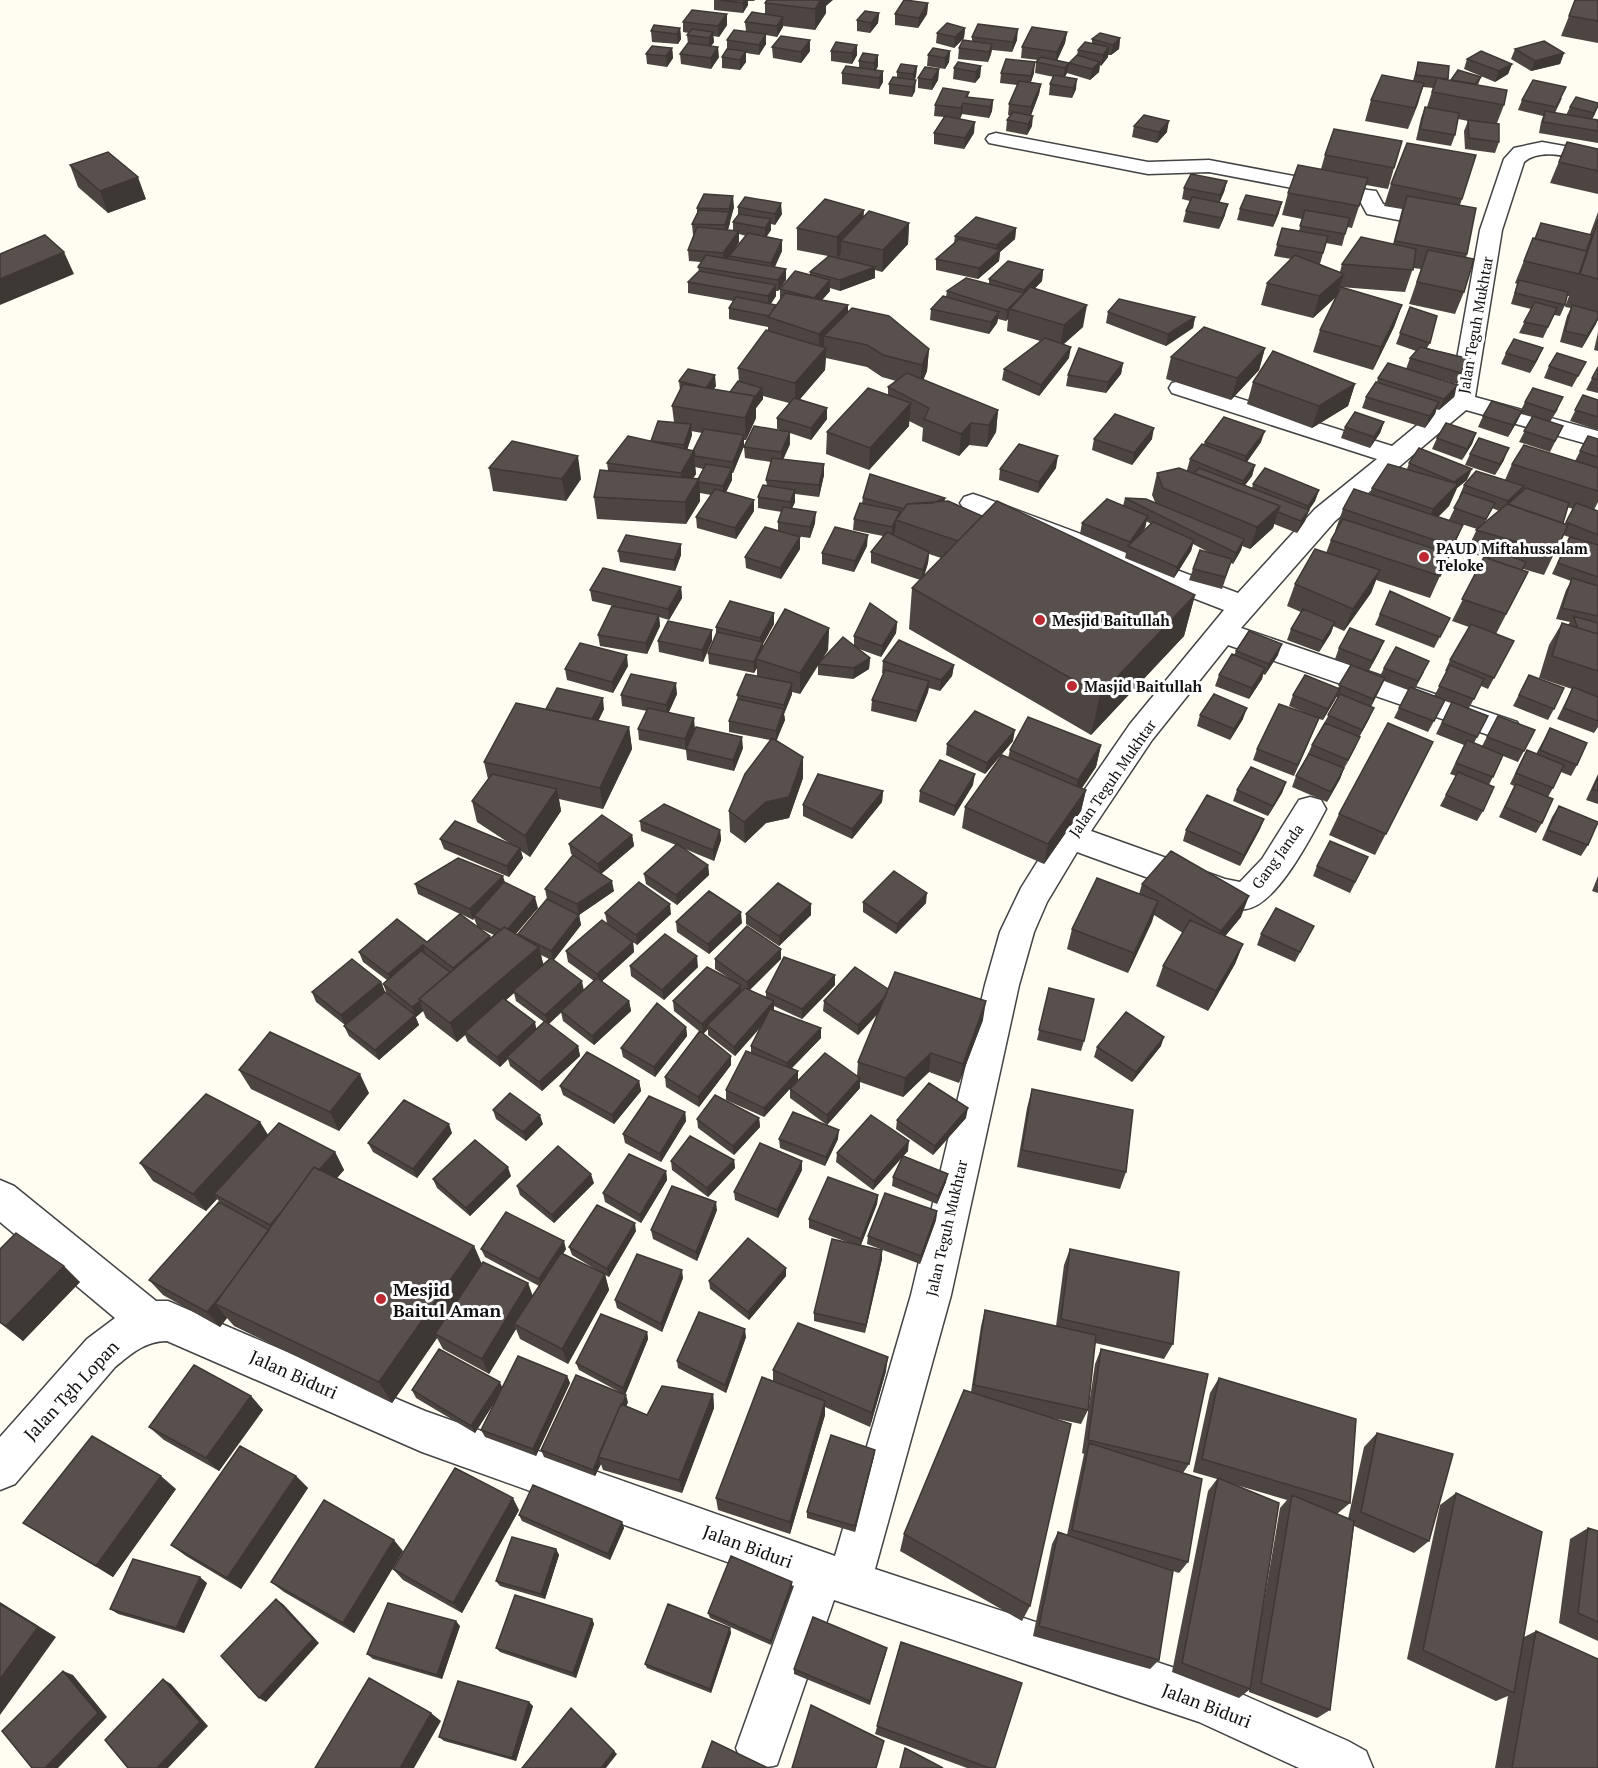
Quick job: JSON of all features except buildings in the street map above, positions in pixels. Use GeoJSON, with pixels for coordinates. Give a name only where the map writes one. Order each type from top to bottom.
{"type":"FeatureCollection","features":[{"type":"Feature","properties":{"kind":"street"},"geometry":{"type":"LineString","coordinates":[[996,139],[1148,168],[1209,166],[1368,196],[1375,209],[1491,230]]}},
{"type":"Feature","properties":{"kind":"street","name":"Jalan Teguh Mukhtar"},"geometry":{"type":"LineString","coordinates":[[760,1748],[835,1577],[932,1295],[1002,985],[1017,932],[1033,897],[1070,836],[1141,732],[1243,606],[1325,514],[1462,401],[1491,230],[1514,159],[1520,152],[1545,148],[1596,155]]}},
{"type":"Feature","properties":{"kind":"street"},"geometry":{"type":"LineString","coordinates":[[1181,388],[1396,456]]}},
{"type":"Feature","properties":{"kind":"street"},"geometry":{"type":"LineString","coordinates":[[1462,401],[1598,440]]}},
{"type":"Feature","properties":{"kind":"street"},"geometry":{"type":"LineString","coordinates":[[973,503],[1243,606]]}},
{"type":"Feature","properties":{"kind":"street"},"geometry":{"type":"LineString","coordinates":[[1223,632],[1506,730]]}},
{"type":"Feature","properties":{"kind":"street","name":"Gang Janda"},"geometry":{"type":"LineString","coordinates":[[1070,836],[1223,892],[1245,896],[1254,890],[1285,849],[1310,809]]}},
{"type":"Feature","properties":{"kind":"street"},"geometry":{"type":"LineString","coordinates":[[0,1198],[149,1321]]}},
{"type":"Feature","properties":{"kind":"street","name":"Jalan Biduri"},"geometry":{"type":"LineString","coordinates":[[149,1321],[168,1321],[182,1325],[422,1431],[835,1577],[1205,1701],[1336,1765]]}},
{"type":"Feature","properties":{"kind":"street","name":"Jalan Tgh Lopan"},"geometry":{"type":"LineString","coordinates":[[0,1468],[101,1353],[119,1338],[149,1321]]}},
{"type":"Feature","properties":{"kind":"place","name":"PAUD Miftahussalam Teloke"},"geometry":{"type":"Point","coordinates":[1424,557]}},
{"type":"Feature","properties":{"kind":"place","name":"Mesjid Baitullah"},"geometry":{"type":"Point","coordinates":[1040,620]}},
{"type":"Feature","properties":{"kind":"place","name":"Masjid Baitullah"},"geometry":{"type":"Point","coordinates":[1072,686]}},
{"type":"Feature","properties":{"kind":"place","name":"Mesjid Baitul Aman"},"geometry":{"type":"Point","coordinates":[381,1299]}}]}
